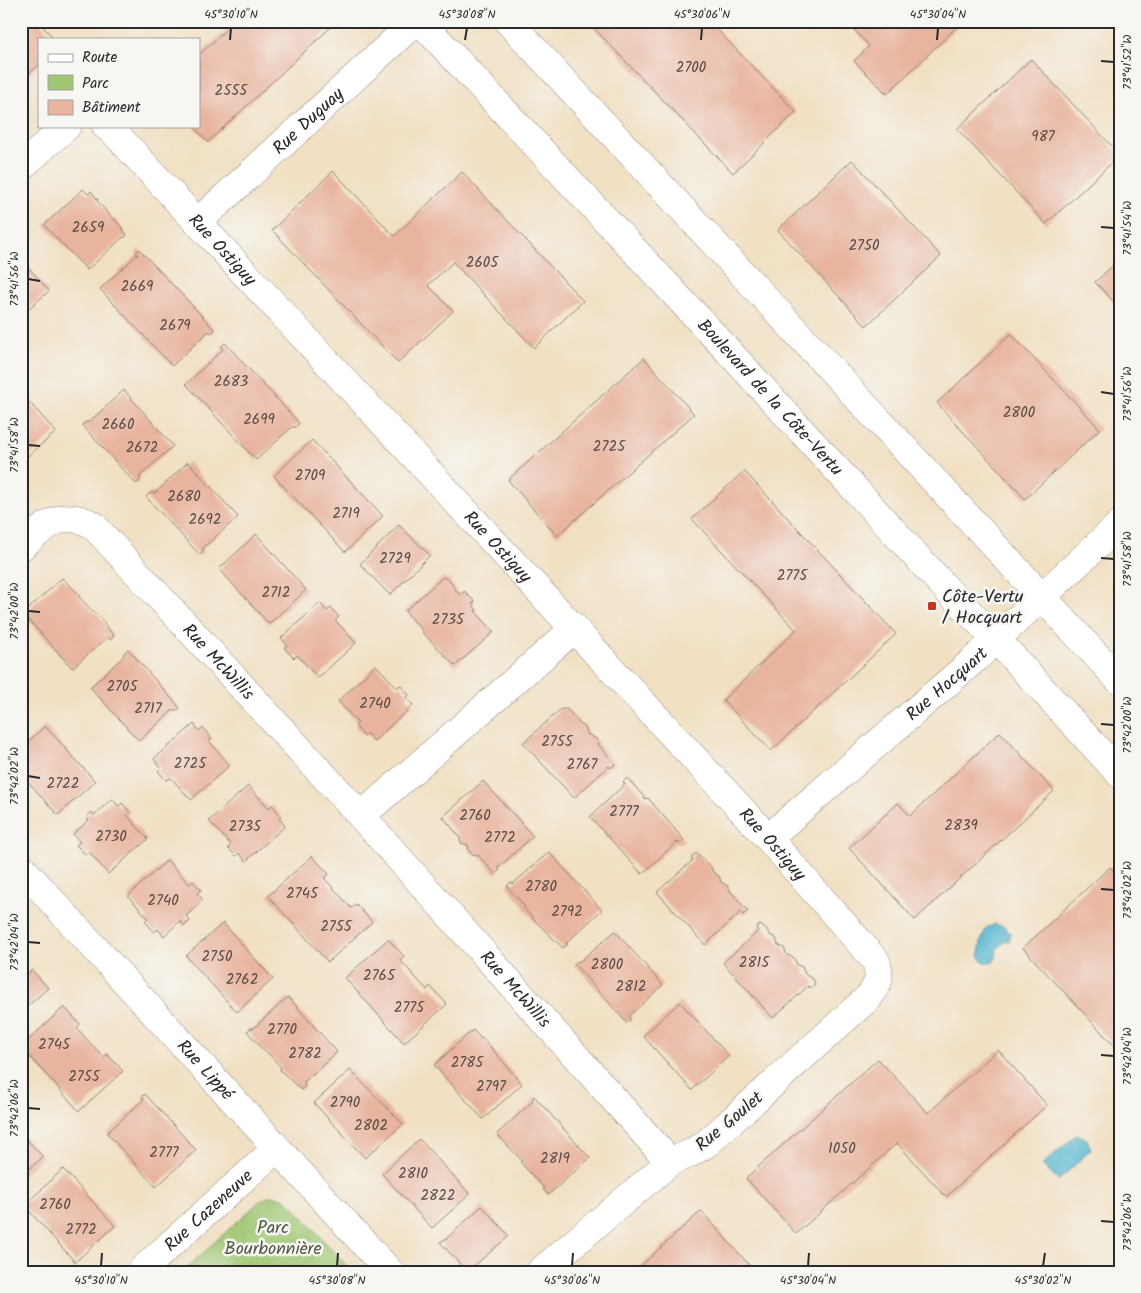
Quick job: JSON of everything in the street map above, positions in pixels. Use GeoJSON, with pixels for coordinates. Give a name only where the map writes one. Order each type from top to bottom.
{"type":"FeatureCollection","features":[{"type":"Feature","properties":{"kind":"street","name":"Rue Duguay"},"geometry":{"type":"LineString","coordinates":[[199,221],[418,21]]}},
{"type":"Feature","properties":{"kind":"street","name":"Boulevard de la Côte-Vertu"},"geometry":{"type":"LineString","coordinates":[[418,21],[719,341],[952,596],[996,639],[1120,774]]}},
{"type":"Feature","properties":{"kind":"street"},"geometry":{"type":"LineString","coordinates":[[508,21],[1120,681]]}},
{"type":"Feature","properties":{"kind":"street"},"geometry":{"type":"LineString","coordinates":[[21,167],[65,128]]}},
{"type":"Feature","properties":{"kind":"street","name":"Rue Ostiguy"},"geometry":{"type":"LineString","coordinates":[[109,128],[199,221],[768,838],[876,961],[880,974]]}},
{"type":"Feature","properties":{"kind":"street","name":"Rue McWillis"},"geometry":{"type":"LineString","coordinates":[[21,548],[46,526],[58,519],[81,519],[93,525],[361,816],[670,1162]]}},
{"type":"Feature","properties":{"kind":"street","name":"Rue Hocquart"},"geometry":{"type":"LineString","coordinates":[[768,838],[974,660],[1120,524]]}},
{"type":"Feature","properties":{"kind":"street"},"geometry":{"type":"LineString","coordinates":[[361,816],[575,628]]}},
{"type":"Feature","properties":{"kind":"street","name":"Rue Lippé"},"geometry":{"type":"LineString","coordinates":[[21,867],[390,1272]]}},
{"type":"Feature","properties":{"kind":"street","name":"Rue Goulet"},"geometry":{"type":"LineString","coordinates":[[540,1272],[670,1162],[706,1144],[869,997],[877,986],[880,974]]}},
{"type":"Feature","properties":{"kind":"street","name":"Rue Cazeneuve"},"geometry":{"type":"LineString","coordinates":[[140,1272],[277,1148]]}},
{"type":"Feature","properties":{"kind":"green space","name":"Parc Bourbonnière"},"geometry":{"type":"Polygon","coordinates":[[[271,1196],[284,1198],[292,1205],[352,1272],[182,1272],[261,1200],[271,1196]]]}},
{"type":"Feature","properties":{"kind":"water"},"geometry":{"type":"Polygon","coordinates":[[[995,924],[1005,927],[1007,932],[1011,933],[1009,941],[1006,941],[997,949],[994,961],[987,963],[980,957],[981,942],[986,928],[995,924]]]}},
{"type":"Feature","properties":{"kind":"water"},"geometry":{"type":"Polygon","coordinates":[[[1077,1134],[1087,1139],[1091,1149],[1058,1181],[1042,1165],[1077,1134]]]}},
{"type":"Feature","properties":{"kind":"building"},"geometry":{"type":"Polygon","coordinates":[[[21,21],[38,21],[53,38],[38,38],[38,66],[21,80],[21,21]]]}},
{"type":"Feature","properties":{"kind":"building"},"geometry":{"type":"Polygon","coordinates":[[[235,21],[329,21],[333,25],[208,142],[195,128],[200,128],[200,54],[235,21]]]}},
{"type":"Feature","properties":{"kind":"building"},"geometry":{"type":"Polygon","coordinates":[[[587,21],[709,21],[796,112],[733,173],[587,21]]]}},
{"type":"Feature","properties":{"kind":"building"},"geometry":{"type":"Polygon","coordinates":[[[846,21],[963,21],[887,94],[854,61],[869,46],[846,21]]]}},
{"type":"Feature","properties":{"kind":"building"},"geometry":{"type":"Polygon","coordinates":[[[1031,59],[1120,155],[1046,224],[957,129],[1031,59]]]}},
{"type":"Feature","properties":{"kind":"building"},"geometry":{"type":"Polygon","coordinates":[[[852,160],[941,256],[866,326],[778,230],[852,160]]]}},
{"type":"Feature","properties":{"kind":"building"},"geometry":{"type":"Polygon","coordinates":[[[333,171],[394,236],[462,172],[583,301],[534,348],[453,262],[428,285],[453,311],[398,363],[272,230],[333,171]]]}},
{"type":"Feature","properties":{"kind":"building"},"geometry":{"type":"Polygon","coordinates":[[[83,189],[88,194],[91,191],[97,201],[115,219],[127,235],[87,270],[44,225],[83,189]]]}},
{"type":"Feature","properties":{"kind":"building"},"geometry":{"type":"Polygon","coordinates":[[[139,249],[215,330],[211,333],[209,331],[172,366],[100,289],[138,254],[136,253],[139,249]]]}},
{"type":"Feature","properties":{"kind":"building"},"geometry":{"type":"Polygon","coordinates":[[[21,259],[49,291],[21,315],[21,259]]]}},
{"type":"Feature","properties":{"kind":"building"},"geometry":{"type":"Polygon","coordinates":[[[1120,259],[1120,308],[1095,282],[1120,259]]]}},
{"type":"Feature","properties":{"kind":"building"},"geometry":{"type":"Polygon","coordinates":[[[1011,334],[1100,429],[1025,499],[937,403],[1011,334]]]}},
{"type":"Feature","properties":{"kind":"building"},"geometry":{"type":"Polygon","coordinates":[[[225,343],[299,423],[295,428],[293,426],[256,460],[186,384],[223,349],[221,347],[225,343]]]}},
{"type":"Feature","properties":{"kind":"building"},"geometry":{"type":"Polygon","coordinates":[[[644,358],[694,414],[557,536],[508,480],[644,358]]]}},
{"type":"Feature","properties":{"kind":"building"},"geometry":{"type":"Polygon","coordinates":[[[124,390],[173,446],[140,476],[140,480],[136,484],[82,425],[89,422],[124,390]]]}},
{"type":"Feature","properties":{"kind":"building"},"geometry":{"type":"Polygon","coordinates":[[[21,393],[56,432],[21,462],[21,393]]]}},
{"type":"Feature","properties":{"kind":"building"},"geometry":{"type":"Polygon","coordinates":[[[312,440],[383,516],[345,552],[274,476],[312,440]]]}},
{"type":"Feature","properties":{"kind":"building"},"geometry":{"type":"Polygon","coordinates":[[[188,462],[238,517],[203,548],[203,552],[200,555],[146,497],[150,493],[155,493],[188,462]]]}},
{"type":"Feature","properties":{"kind":"building"},"geometry":{"type":"Polygon","coordinates":[[[744,471],[896,634],[771,751],[723,700],[796,630],[692,519],[744,471]]]}},
{"type":"Feature","properties":{"kind":"building"},"geometry":{"type":"Polygon","coordinates":[[[399,525],[430,555],[390,595],[360,564],[399,525]]]}},
{"type":"Feature","properties":{"kind":"building"},"geometry":{"type":"Polygon","coordinates":[[[256,534],[306,590],[269,624],[219,569],[256,534]]]}},
{"type":"Feature","properties":{"kind":"building"},"geometry":{"type":"Polygon","coordinates":[[[443,577],[448,578],[457,592],[461,595],[464,591],[475,602],[472,604],[477,610],[475,611],[494,632],[455,666],[422,632],[405,611],[443,577]]]}},
{"type":"Feature","properties":{"kind":"building"},"geometry":{"type":"Polygon","coordinates":[[[62,578],[80,595],[79,597],[97,614],[114,636],[110,640],[108,637],[72,668],[23,614],[62,578]]]}},
{"type":"Feature","properties":{"kind":"building"},"geometry":{"type":"Polygon","coordinates":[[[320,603],[327,611],[331,608],[339,617],[335,620],[356,643],[318,678],[297,655],[294,658],[284,648],[287,645],[281,638],[320,603]]]}},
{"type":"Feature","properties":{"kind":"building"},"geometry":{"type":"Polygon","coordinates":[[[128,649],[180,708],[173,710],[139,741],[90,687],[123,657],[128,649]]]}},
{"type":"Feature","properties":{"kind":"building"},"geometry":{"type":"Polygon","coordinates":[[[376,665],[397,688],[400,685],[409,695],[406,697],[413,705],[374,741],[367,734],[364,736],[355,726],[358,723],[338,701],[376,665]]]}},
{"type":"Feature","properties":{"kind":"building"},"geometry":{"type":"Polygon","coordinates":[[[561,709],[567,709],[585,727],[588,735],[597,740],[615,764],[611,768],[609,766],[574,798],[523,743],[561,709]]]}},
{"type":"Feature","properties":{"kind":"building"},"geometry":{"type":"Polygon","coordinates":[[[194,724],[199,731],[203,728],[212,739],[209,741],[230,765],[191,800],[171,778],[166,780],[158,771],[161,768],[154,759],[194,724]]]}},
{"type":"Feature","properties":{"kind":"building"},"geometry":{"type":"Polygon","coordinates":[[[45,726],[95,781],[58,815],[21,774],[21,748],[45,726]]]}},
{"type":"Feature","properties":{"kind":"building"},"geometry":{"type":"Polygon","coordinates":[[[1000,732],[1054,791],[915,920],[849,848],[898,803],[910,816],[1000,732]]]}},
{"type":"Feature","properties":{"kind":"building"},"geometry":{"type":"Polygon","coordinates":[[[627,778],[646,799],[648,798],[684,840],[679,844],[677,842],[642,874],[590,817],[625,784],[623,782],[627,778]]]}},
{"type":"Feature","properties":{"kind":"building"},"geometry":{"type":"Polygon","coordinates":[[[483,781],[533,836],[498,868],[500,870],[495,874],[479,856],[469,851],[468,845],[461,843],[459,836],[443,817],[483,781]]]}},
{"type":"Feature","properties":{"kind":"building"},"geometry":{"type":"Polygon","coordinates":[[[248,786],[269,808],[272,805],[281,816],[279,818],[285,826],[246,861],[239,853],[236,856],[228,848],[231,845],[209,821],[248,786]]]}},
{"type":"Feature","properties":{"kind":"building"},"geometry":{"type":"Polygon","coordinates":[[[112,799],[119,806],[122,803],[130,812],[127,815],[148,839],[108,874],[89,852],[86,855],[76,845],[80,842],[73,834],[89,820],[86,817],[92,812],[94,815],[112,799]]]}},
{"type":"Feature","properties":{"kind":"building"},"geometry":{"type":"Polygon","coordinates":[[[549,852],[602,910],[563,948],[533,919],[507,886],[511,882],[513,884],[549,852]]]}},
{"type":"Feature","properties":{"kind":"building"},"geometry":{"type":"Polygon","coordinates":[[[696,853],[711,867],[713,872],[719,876],[721,882],[728,886],[748,911],[743,915],[741,912],[705,945],[657,892],[693,860],[691,858],[696,853]]]}},
{"type":"Feature","properties":{"kind":"building"},"geometry":{"type":"Polygon","coordinates":[[[312,856],[329,874],[324,878],[351,908],[356,904],[372,922],[328,962],[268,896],[312,856]]]}},
{"type":"Feature","properties":{"kind":"building"},"geometry":{"type":"Polygon","coordinates":[[[167,860],[189,884],[193,881],[201,890],[197,893],[203,900],[186,916],[190,921],[184,926],[180,921],[164,936],[158,929],[154,932],[145,921],[148,918],[128,896],[167,860]]]}},
{"type":"Feature","properties":{"kind":"building"},"geometry":{"type":"Polygon","coordinates":[[[1110,867],[1120,877],[1120,1052],[1023,948],[1110,867]]]}},
{"type":"Feature","properties":{"kind":"building"},"geometry":{"type":"Polygon","coordinates":[[[223,923],[273,979],[237,1012],[186,956],[223,923]]]}},
{"type":"Feature","properties":{"kind":"building"},"geometry":{"type":"Polygon","coordinates":[[[760,925],[776,938],[778,945],[784,948],[787,955],[794,958],[797,965],[802,967],[805,974],[813,979],[815,984],[810,988],[808,986],[773,1018],[723,963],[758,931],[756,928],[760,925]]]}},
{"type":"Feature","properties":{"kind":"building"},"geometry":{"type":"Polygon","coordinates":[[[615,931],[663,985],[629,1016],[631,1019],[627,1023],[574,964],[615,931]]]}},
{"type":"Feature","properties":{"kind":"building"},"geometry":{"type":"Polygon","coordinates":[[[388,939],[404,956],[400,960],[427,990],[430,986],[447,1004],[404,1043],[345,978],[388,939]]]}},
{"type":"Feature","properties":{"kind":"building"},"geometry":{"type":"Polygon","coordinates":[[[21,967],[27,974],[32,970],[48,988],[21,1012],[21,967]]]}},
{"type":"Feature","properties":{"kind":"building"},"geometry":{"type":"Polygon","coordinates":[[[288,997],[337,1052],[304,1082],[305,1086],[301,1090],[280,1070],[281,1067],[247,1031],[254,1028],[288,997]]]}},
{"type":"Feature","properties":{"kind":"building"},"geometry":{"type":"Polygon","coordinates":[[[680,1002],[729,1056],[692,1090],[643,1036],[680,1002]]]}},
{"type":"Feature","properties":{"kind":"building"},"geometry":{"type":"Polygon","coordinates":[[[64,1007],[80,1024],[77,1028],[90,1043],[104,1057],[107,1054],[123,1071],[79,1111],[21,1047],[64,1007]]]}},
{"type":"Feature","properties":{"kind":"building"},"geometry":{"type":"Polygon","coordinates":[[[473,1030],[481,1039],[483,1038],[522,1084],[483,1119],[434,1065],[473,1030]]]}},
{"type":"Feature","properties":{"kind":"building"},"geometry":{"type":"Polygon","coordinates":[[[998,1050],[1047,1105],[946,1197],[897,1143],[796,1234],[746,1178],[878,1059],[928,1113],[998,1050]]]}},
{"type":"Feature","properties":{"kind":"building"},"geometry":{"type":"Polygon","coordinates":[[[350,1070],[403,1124],[365,1158],[314,1103],[350,1070]]]}},
{"type":"Feature","properties":{"kind":"building"},"geometry":{"type":"Polygon","coordinates":[[[145,1094],[196,1150],[156,1187],[107,1133],[144,1099],[142,1097],[145,1094]]]}},
{"type":"Feature","properties":{"kind":"building"},"geometry":{"type":"Polygon","coordinates":[[[534,1096],[590,1158],[548,1195],[520,1162],[522,1161],[497,1134],[531,1103],[534,1096]]]}},
{"type":"Feature","properties":{"kind":"building"},"geometry":{"type":"Polygon","coordinates":[[[21,1133],[43,1157],[21,1176],[21,1133]]]}},
{"type":"Feature","properties":{"kind":"building"},"geometry":{"type":"Polygon","coordinates":[[[419,1139],[470,1194],[432,1228],[382,1174],[419,1139]]]}},
{"type":"Feature","properties":{"kind":"building"},"geometry":{"type":"Polygon","coordinates":[[[63,1169],[115,1226],[75,1262],[23,1204],[26,1201],[27,1203],[63,1169]]]}},
{"type":"Feature","properties":{"kind":"building"},"geometry":{"type":"Polygon","coordinates":[[[482,1206],[509,1236],[467,1272],[440,1242],[447,1238],[482,1206]]]}},
{"type":"Feature","properties":{"kind":"building"},"geometry":{"type":"Polygon","coordinates":[[[701,1211],[751,1267],[746,1272],[634,1272],[701,1211]]]}},
{"type":"Feature","properties":{"kind":"place","name":"Côte-Vertu / Hocquart"},"geometry":{"type":"Point","coordinates":[932,606]}}]}
